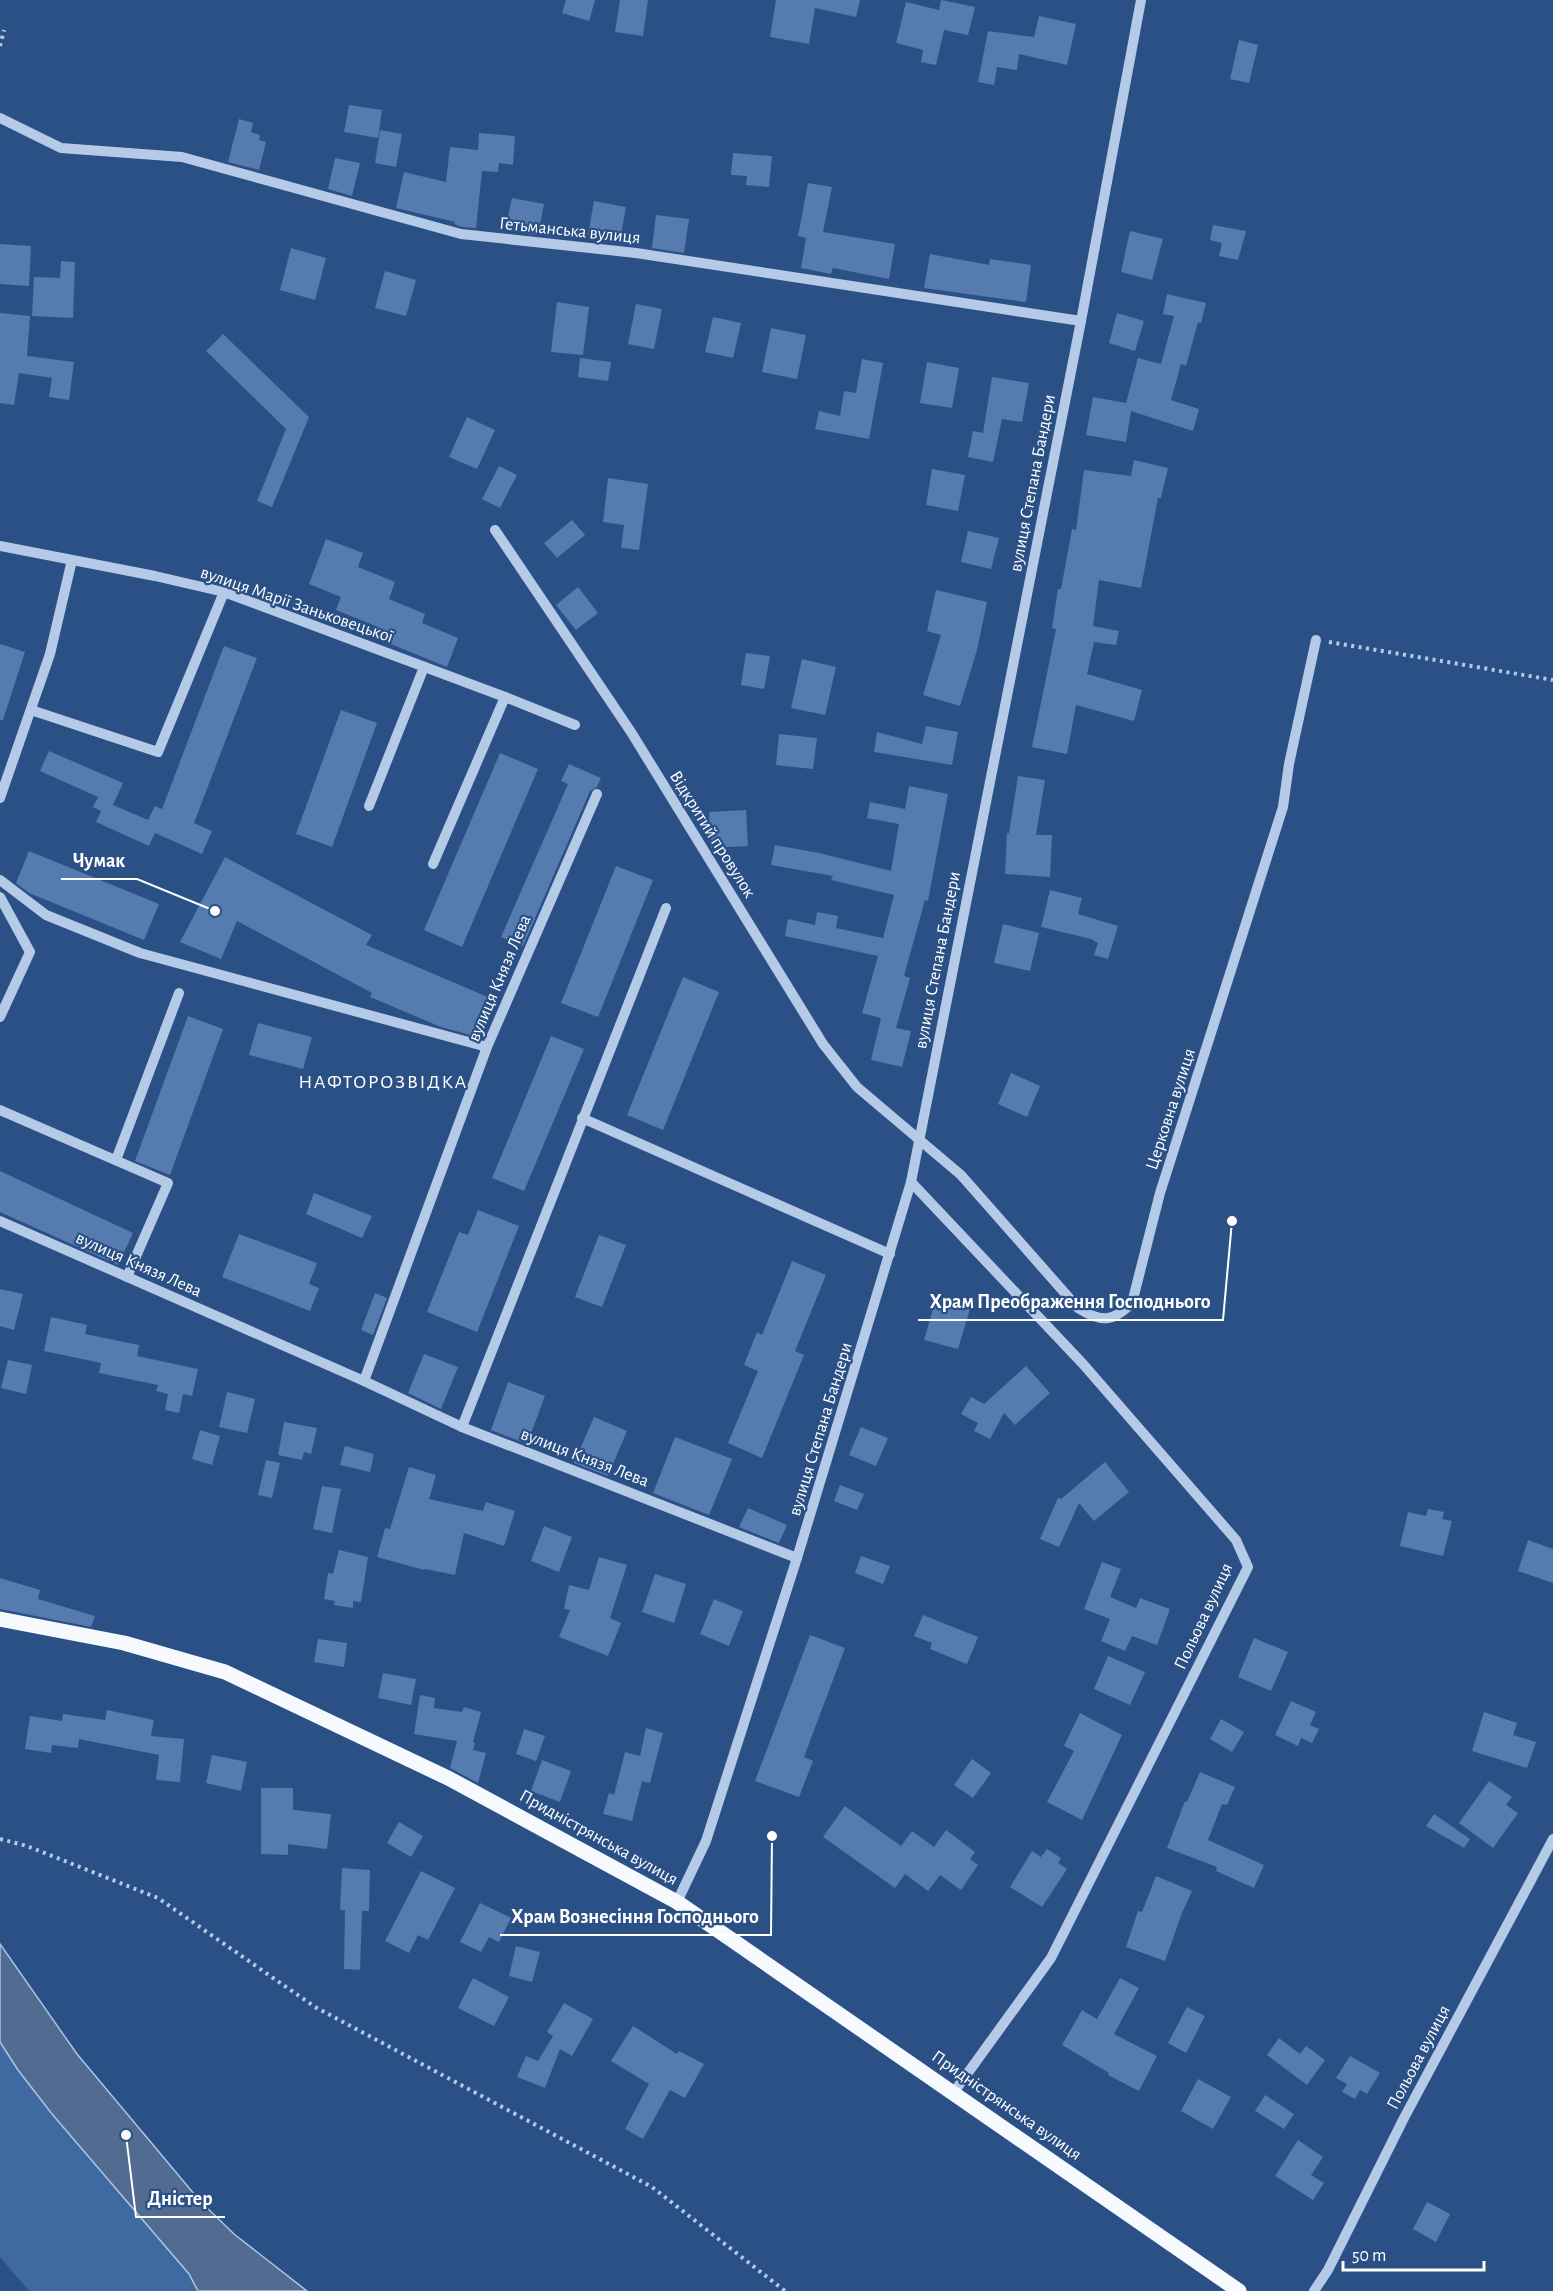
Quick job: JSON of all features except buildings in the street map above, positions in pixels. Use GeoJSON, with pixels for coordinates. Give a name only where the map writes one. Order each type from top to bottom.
{"type":"FeatureCollection","features":[{"type":"Feature","properties":{"kind":"main road","name":"Придністрянська вулиця"},"geometry":{"type":"LineString","coordinates":[[0,1619],[124,1643],[225,1672],[448,1778],[677,1902],[1239,2291]]}},
{"type":"Feature","properties":{"kind":"street","name":"вулиця Степана Бандери"},"geometry":{"type":"LineString","coordinates":[[677,1902],[706,1841],[797,1558],[911,1182],[1081,321],[1141,0]]}},
{"type":"Feature","properties":{"kind":"street","name":"Гетьманська вулиця"},"geometry":{"type":"LineString","coordinates":[[0,118],[61,148],[182,158],[461,234],[636,253],[1081,321]]}},
{"type":"Feature","properties":{"kind":"street","name":"Відкритий провулок"},"geometry":{"type":"LineString","coordinates":[[495,530],[630,732],[823,1044],[857,1087],[918,1140]]}},
{"type":"Feature","properties":{"kind":"street","name":"вулиця Марії Заньковецької"},"geometry":{"type":"LineString","coordinates":[[0,546],[224,592],[575,725]]}},
{"type":"Feature","properties":{"kind":"street"},"geometry":{"type":"LineString","coordinates":[[0,798],[50,654],[72,560]]}},
{"type":"Feature","properties":{"kind":"street"},"geometry":{"type":"LineString","coordinates":[[31,710],[159,752],[224,592]]}},
{"type":"Feature","properties":{"kind":"street","name":"Церковна вулиця"},"geometry":{"type":"LineString","coordinates":[[918,1140],[961,1174],[1078,1308],[1091,1316],[1106,1320],[1119,1315],[1132,1304],[1160,1193],[1282,807],[1316,640]]}},
{"type":"Feature","properties":{"kind":"street"},"geometry":{"type":"LineString","coordinates":[[369,806],[424,667]]}},
{"type":"Feature","properties":{"kind":"street"},"geometry":{"type":"LineString","coordinates":[[433,864],[505,697]]}},
{"type":"Feature","properties":{"kind":"street","name":"вулиця Князя Лева"},"geometry":{"type":"LineString","coordinates":[[364,1381],[487,1047],[597,794]]}},
{"type":"Feature","properties":{"kind":"street"},"geometry":{"type":"LineString","coordinates":[[0,880],[46,915],[140,953],[487,1047]]}},
{"type":"Feature","properties":{"kind":"street"},"geometry":{"type":"LineString","coordinates":[[0,897],[30,952],[0,1017]]}},
{"type":"Feature","properties":{"kind":"street"},"geometry":{"type":"LineString","coordinates":[[462,1427],[666,908]]}},
{"type":"Feature","properties":{"kind":"street"},"geometry":{"type":"LineString","coordinates":[[116,1160],[180,993]]}},
{"type":"Feature","properties":{"kind":"street"},"geometry":{"type":"LineString","coordinates":[[0,1110],[168,1183],[127,1277]]}},
{"type":"Feature","properties":{"kind":"street"},"geometry":{"type":"LineString","coordinates":[[582,1118],[890,1254]]}},
{"type":"Feature","properties":{"kind":"street","name":"Польова вулиця"},"geometry":{"type":"LineString","coordinates":[[911,1182],[1091,1372],[1236,1540],[1248,1567],[1051,1958],[954,2092]]}},
{"type":"Feature","properties":{"kind":"street","name":"вулиця Князя Лева"},"geometry":{"type":"LineString","coordinates":[[0,1221],[364,1381],[462,1427],[797,1558]]}},
{"type":"Feature","properties":{"kind":"street","name":"Польова вулиця"},"geometry":{"type":"LineString","coordinates":[[1314,2291],[1328,2270],[1404,2118],[1553,1839]]}},
{"type":"Feature","properties":{"kind":"path"},"geometry":{"type":"LineString","coordinates":[[0,46],[4,30]]}},
{"type":"Feature","properties":{"kind":"path"},"geometry":{"type":"LineString","coordinates":[[1316,640],[1553,680]]}},
{"type":"Feature","properties":{"kind":"path"},"geometry":{"type":"LineString","coordinates":[[0,1839],[27,1846],[158,1898],[315,2007],[652,2187],[785,2291]]}},
{"type":"Feature","properties":{"kind":"shaded area"},"geometry":{"type":"Polygon","coordinates":[[[0,1944],[77,2054],[200,2201],[234,2234],[307,2291],[198,2291],[189,2274],[52,2114],[18,2070],[0,2042],[0,1944]]]}},
{"type":"Feature","properties":{"kind":"shaded area"},"geometry":{"type":"Polygon","coordinates":[[[0,2042],[18,2070],[189,2274],[198,2291],[29,2291],[0,2257],[0,2042]]]}},
{"type":"Feature","properties":{"kind":"place","name":"Чумак"},"geometry":{"type":"Point","coordinates":[215,911]}},
{"type":"Feature","properties":{"kind":"place","name":"Храм Преображення Господнього"},"geometry":{"type":"Point","coordinates":[1232,1221]}},
{"type":"Feature","properties":{"kind":"place","name":"Храм Вознесіння Господнього"},"geometry":{"type":"Point","coordinates":[772,1836]}},
{"type":"Feature","properties":{"kind":"place","name":"Дністер"},"geometry":{"type":"Point","coordinates":[126,2135]}},
{"type":"Feature","properties":{"kind":"district","name":"НАФТОРОЗВІДКА"},"geometry":{"type":"Point","coordinates":[383,1081]}}]}
